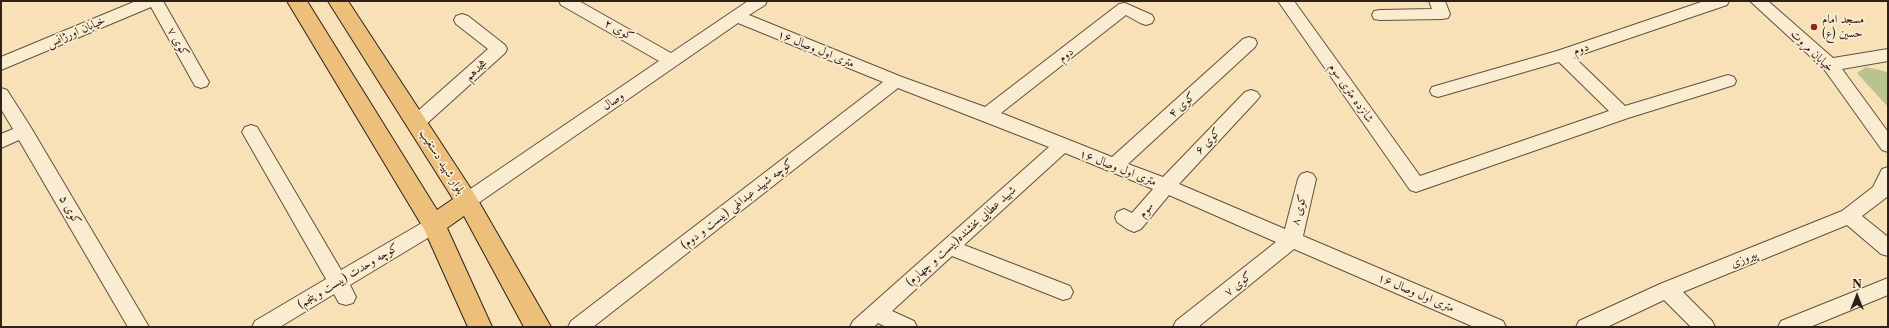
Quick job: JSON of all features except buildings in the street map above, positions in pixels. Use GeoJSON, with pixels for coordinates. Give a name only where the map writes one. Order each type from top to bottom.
{"type":"FeatureCollection","features":[{"type":"Feature","properties":{"kind":"main road"},"geometry":{"type":"LineString","coordinates":[[297,1],[434,225],[480,327]]}},
{"type":"Feature","properties":{"kind":"main road","name":"بلوار شهید دستغیب"},"geometry":{"type":"LineString","coordinates":[[338,1],[467,201],[534,321],[540,327]]}},
{"type":"Feature","properties":{"kind":"main road"},"geometry":{"type":"LineString","coordinates":[[434,225],[467,201]]}},
{"type":"Feature","properties":{"kind":"street","name":"خیابان اورژانس"},"geometry":{"type":"LineString","coordinates":[[1,64],[151,1]]}},
{"type":"Feature","properties":{"kind":"street","name":"کوی ۷"},"geometry":{"type":"LineString","coordinates":[[155,1],[201,82]]}},
{"type":"Feature","properties":{"kind":"street","name":"کوی ۲"},"geometry":{"type":"LineString","coordinates":[[567,1],[671,60]]}},
{"type":"Feature","properties":{"kind":"street","name":"وصال"},"geometry":{"type":"LineString","coordinates":[[467,201],[759,1]]}},
{"type":"Feature","properties":{"kind":"street","name":"شانزده متری سوم"},"geometry":{"type":"LineString","coordinates":[[1286,1],[1416,185],[1622,112]]}},
{"type":"Feature","properties":{"kind":"street","name":"دوم"},"geometry":{"type":"LineString","coordinates":[[1438,91],[1562,55],[1721,1]]}},
{"type":"Feature","properties":{"kind":"street","name":"خیابان مروت"},"geometry":{"type":"LineString","coordinates":[[1758,1],[1830,65],[1888,145]]}},
{"type":"Feature","properties":{"kind":"street","name":"دوم"},"geometry":{"type":"LineString","coordinates":[[988,115],[1126,8],[1146,19]]}},
{"type":"Feature","properties":{"kind":"street"},"geometry":{"type":"LineString","coordinates":[[1380,15],[1439,8]]}},
{"type":"Feature","properties":{"kind":"street","name":"۱۶ متری اول وصال"},"geometry":{"type":"LineString","coordinates":[[736,16],[896,82],[988,115],[1061,146],[1166,186],[1496,327]]}},
{"type":"Feature","properties":{"kind":"street","name":"هجدهم"},"geometry":{"type":"LineString","coordinates":[[417,122],[499,49],[462,20]]}},
{"type":"Feature","properties":{"kind":"street","name":"کوی ۴"},"geometry":{"type":"LineString","coordinates":[[1114,166],[1249,43]]}},
{"type":"Feature","properties":{"kind":"street"},"geometry":{"type":"LineString","coordinates":[[1562,55],[1622,112],[1728,81]]}},
{"type":"Feature","properties":{"kind":"street"},"geometry":{"type":"LineString","coordinates":[[1830,65],[1887,56]]}},
{"type":"Feature","properties":{"kind":"street","name":"کوچه شهید عبدالهی (بیست و دوم)"},"geometry":{"type":"LineString","coordinates":[[578,327],[896,82]]}},
{"type":"Feature","properties":{"kind":"street","name":"کوی ۵"},"geometry":{"type":"LineString","coordinates":[[1,94],[139,327]]}},
{"type":"Feature","properties":{"kind":"street","name":"کوی ۶"},"geometry":{"type":"LineString","coordinates":[[1166,186],[1251,96]]}},
{"type":"Feature","properties":{"kind":"street"},"geometry":{"type":"LineString","coordinates":[[1,141],[24,131]]}},
{"type":"Feature","properties":{"kind":"street"},"geometry":{"type":"LineString","coordinates":[[251,132],[341,289]]}},
{"type":"Feature","properties":{"kind":"street","name":"شهید عطایی بخشنده(بیست و چهارم)"},"geometry":{"type":"LineString","coordinates":[[860,327],[1061,146]]}},
{"type":"Feature","properties":{"kind":"street","name":"پیروزی"},"geometry":{"type":"LineString","coordinates":[[1586,327],[1667,290],[1848,216],[1880,192],[1888,174]]}},
{"type":"Feature","properties":{"kind":"street","name":"کوی ۸"},"geometry":{"type":"LineString","coordinates":[[1292,240],[1307,179]]}},
{"type":"Feature","properties":{"kind":"street","name":"سوم"},"geometry":{"type":"LineString","coordinates":[[1124,217],[1134,224],[1166,186]]}},
{"type":"Feature","properties":{"kind":"street"},"geometry":{"type":"LineString","coordinates":[[1848,216],[1888,248]]}},
{"type":"Feature","properties":{"kind":"street","name":"کوچه وحدت (بیست و پنجم)"},"geometry":{"type":"LineString","coordinates":[[262,327],[341,289],[434,225]]}},
{"type":"Feature","properties":{"kind":"street","name":"کوی ۷"},"geometry":{"type":"LineString","coordinates":[[1183,327],[1292,240]]}},
{"type":"Feature","properties":{"kind":"street"},"geometry":{"type":"LineString","coordinates":[[949,247],[1063,292]]}},
{"type":"Feature","properties":{"kind":"street"},"geometry":{"type":"LineString","coordinates":[[1788,327],[1888,286]]}},
{"type":"Feature","properties":{"kind":"street"},"geometry":{"type":"LineString","coordinates":[[1667,290],[1705,327]]}},
{"type":"Feature","properties":{"kind":"street"},"geometry":{"type":"LineString","coordinates":[[876,313],[907,327]]}},
{"type":"Feature","properties":{"kind":"green space"},"geometry":{"type":"Polygon","coordinates":[[[1866,67],[1888,73],[1888,107],[1857,73],[1866,67]]]}},
{"type":"Feature","properties":{"kind":"place","name":"مسجد امام حسین (ع)"},"geometry":{"type":"Point","coordinates":[1814,27]}}]}
